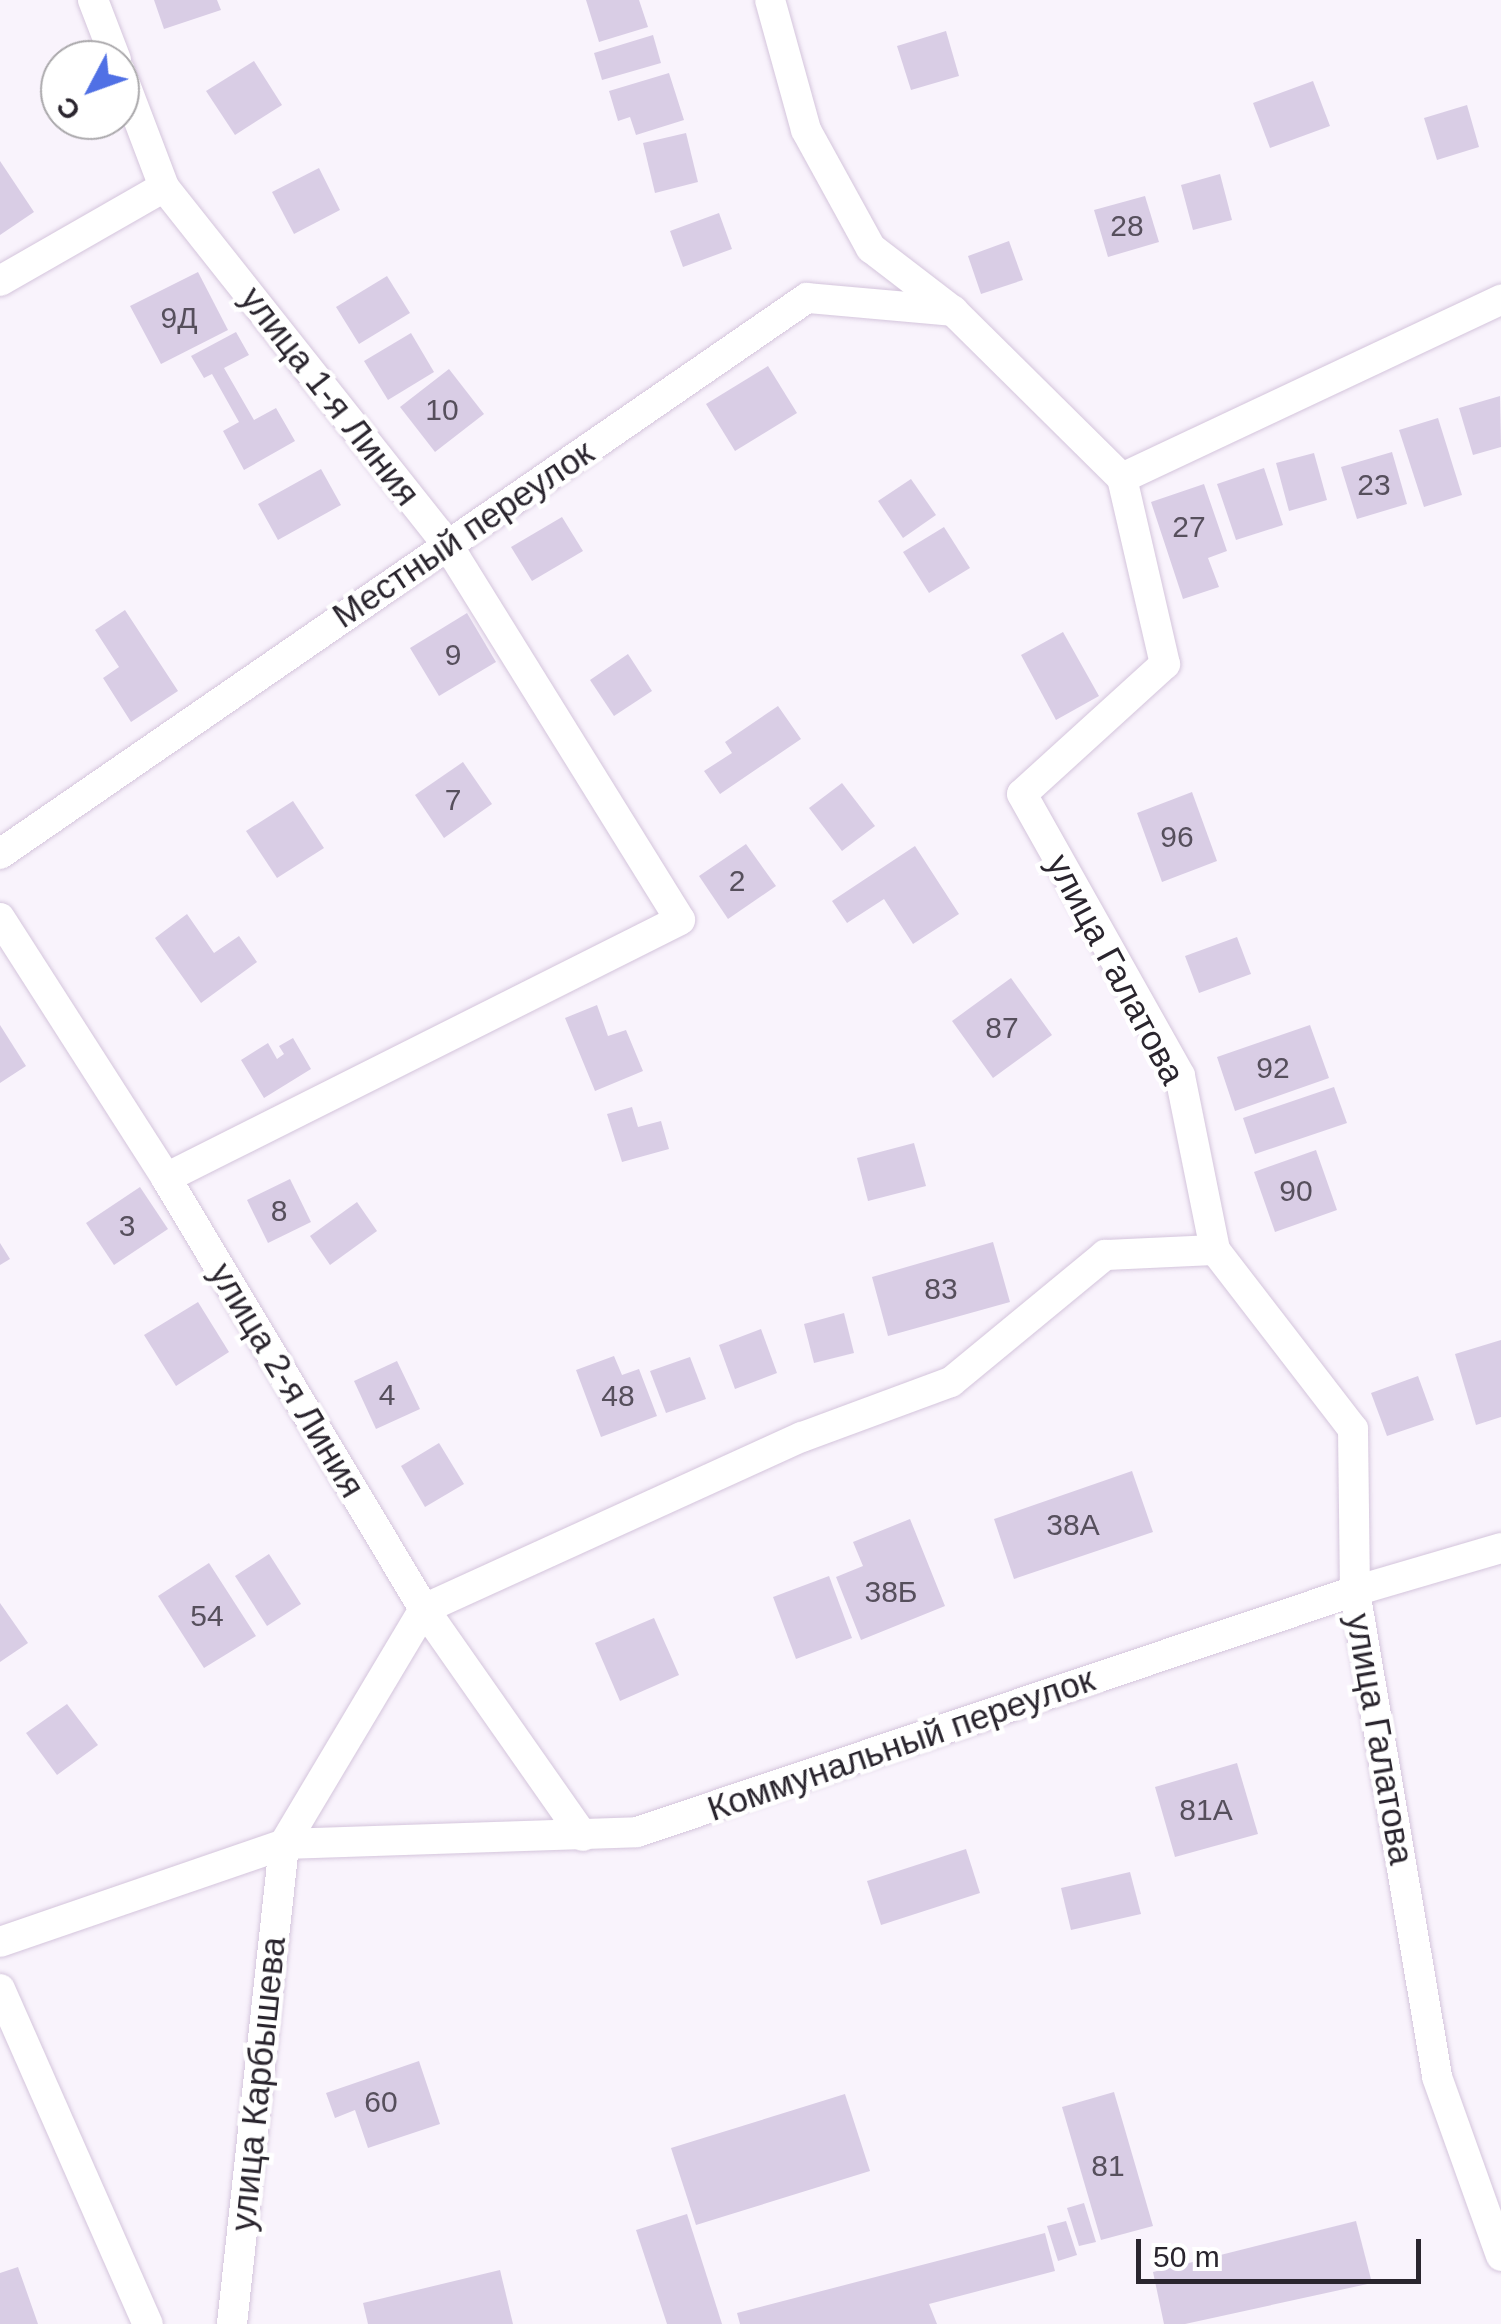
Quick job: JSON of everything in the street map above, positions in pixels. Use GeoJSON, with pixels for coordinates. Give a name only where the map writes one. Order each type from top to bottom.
{"type":"FeatureCollection","features":[{"type":"Feature","properties":{"kind":"street"},"geometry":{"type":"LineString","coordinates":[[93,0],[108,40]]}},
{"type":"Feature","properties":{"kind":"street"},"geometry":{"type":"LineString","coordinates":[[770,0],[806,130],[871,248],[953,311],[1122,478],[1501,300]]}},
{"type":"Feature","properties":{"kind":"street","name":"улица 1-я Линия"},"geometry":{"type":"LineString","coordinates":[[140,124],[164,187],[447,544],[680,920],[166,1178]]}},
{"type":"Feature","properties":{"kind":"street"},"geometry":{"type":"LineString","coordinates":[[0,281],[164,187]]}},
{"type":"Feature","properties":{"kind":"street","name":"Местный переулок"},"geometry":{"type":"LineString","coordinates":[[0,854],[807,298],[953,311]]}},
{"type":"Feature","properties":{"kind":"street","name":"улица Галатова"},"geometry":{"type":"LineString","coordinates":[[1122,478],[1165,664],[1022,794],[1180,1076],[1215,1250],[1353,1428],[1355,1591],[1437,2076],[1491,2196],[1501,2256]]}},
{"type":"Feature","properties":{"kind":"street","name":"улица 2-я Линия"},"geometry":{"type":"LineString","coordinates":[[0,918],[166,1178],[424,1608],[583,1836]]}},
{"type":"Feature","properties":{"kind":"street"},"geometry":{"type":"LineString","coordinates":[[284,1844],[424,1608],[802,1437],[951,1382],[1105,1255],[1215,1250]]}},
{"type":"Feature","properties":{"kind":"street","name":"Коммунальный переулок"},"geometry":{"type":"LineString","coordinates":[[0,1942],[284,1844],[637,1832],[1355,1591],[1501,1548]]}},
{"type":"Feature","properties":{"kind":"street","name":"улица Карбышева"},"geometry":{"type":"LineString","coordinates":[[232,2324],[284,1844]]}},
{"type":"Feature","properties":{"kind":"street"},"geometry":{"type":"LineString","coordinates":[[0,1989],[148,2324]]}},
{"type":"Feature","properties":{"kind":"building"},"geometry":{"type":"Polygon","coordinates":[[[154,0],[217,0],[221,10],[164,29],[154,0]]]}},
{"type":"Feature","properties":{"kind":"building"},"geometry":{"type":"Polygon","coordinates":[[[586,0],[639,0],[648,27],[599,42],[586,0]]]}},
{"type":"Feature","properties":{"kind":"building"},"geometry":{"type":"Polygon","coordinates":[[[946,31],[959,76],[911,90],[897,46],[946,31]]]}},
{"type":"Feature","properties":{"kind":"building"},"geometry":{"type":"Polygon","coordinates":[[[653,35],[661,63],[602,80],[594,53],[653,35]]]}},
{"type":"Feature","properties":{"kind":"building"},"geometry":{"type":"Polygon","coordinates":[[[254,61],[282,105],[235,135],[206,91],[254,61]]]}},
{"type":"Feature","properties":{"kind":"building"},"geometry":{"type":"Polygon","coordinates":[[[669,73],[684,120],[636,135],[630,117],[618,121],[609,91],[669,73]]]}},
{"type":"Feature","properties":{"kind":"building"},"geometry":{"type":"Polygon","coordinates":[[[1313,81],[1330,126],[1270,148],[1253,103],[1313,81]]]}},
{"type":"Feature","properties":{"kind":"building"},"geometry":{"type":"Polygon","coordinates":[[[1467,105],[1479,147],[1437,160],[1424,118],[1467,105]]]}},
{"type":"Feature","properties":{"kind":"building"},"geometry":{"type":"Polygon","coordinates":[[[686,133],[698,182],[655,193],[643,143],[686,133]]]}},
{"type":"Feature","properties":{"kind":"building"},"geometry":{"type":"Polygon","coordinates":[[[0,161],[34,212],[0,235],[0,161]]]}},
{"type":"Feature","properties":{"kind":"building"},"geometry":{"type":"Polygon","coordinates":[[[319,168],[340,210],[294,234],[272,192],[319,168]]]}},
{"type":"Feature","properties":{"kind":"building"},"geometry":{"type":"Polygon","coordinates":[[[1220,174],[1232,220],[1193,230],[1181,185],[1220,174]]]}},
{"type":"Feature","properties":{"kind":"building"},"geometry":{"type":"Polygon","coordinates":[[[1145,196],[1159,242],[1108,257],[1094,210],[1145,196]]]}},
{"type":"Feature","properties":{"kind":"building"},"geometry":{"type":"Polygon","coordinates":[[[719,213],[732,249],[683,267],[670,231],[719,213]]]}},
{"type":"Feature","properties":{"kind":"building"},"geometry":{"type":"Polygon","coordinates":[[[1009,241],[1023,280],[981,294],[968,256],[1009,241]]]}},
{"type":"Feature","properties":{"kind":"building"},"geometry":{"type":"Polygon","coordinates":[[[198,272],[228,330],[161,364],[130,306],[198,272]]]}},
{"type":"Feature","properties":{"kind":"building"},"geometry":{"type":"Polygon","coordinates":[[[387,276],[410,313],[359,344],[336,307],[387,276]]]}},
{"type":"Feature","properties":{"kind":"building"},"geometry":{"type":"Polygon","coordinates":[[[236,332],[249,355],[224,368],[254,420],[276,408],[295,441],[244,470],[223,431],[239,422],[212,374],[204,378],[191,356],[236,332]]]}},
{"type":"Feature","properties":{"kind":"building"},"geometry":{"type":"Polygon","coordinates":[[[411,333],[434,372],[388,400],[364,361],[411,333]]]}},
{"type":"Feature","properties":{"kind":"building"},"geometry":{"type":"Polygon","coordinates":[[[768,366],[797,413],[735,451],[706,404],[768,366]]]}},
{"type":"Feature","properties":{"kind":"building"},"geometry":{"type":"Polygon","coordinates":[[[449,369],[484,414],[435,452],[400,407],[449,369]]]}},
{"type":"Feature","properties":{"kind":"building"},"geometry":{"type":"Polygon","coordinates":[[[1500,396],[1501,447],[1473,455],[1459,408],[1500,396]]]}},
{"type":"Feature","properties":{"kind":"building"},"geometry":{"type":"Polygon","coordinates":[[[1438,418],[1462,495],[1424,507],[1399,430],[1438,418]]]}},
{"type":"Feature","properties":{"kind":"building"},"geometry":{"type":"Polygon","coordinates":[[[1392,452],[1407,504],[1357,519],[1341,467],[1392,452]]]}},
{"type":"Feature","properties":{"kind":"building"},"geometry":{"type":"Polygon","coordinates":[[[1314,453],[1327,500],[1289,511],[1276,463],[1314,453]]]}},
{"type":"Feature","properties":{"kind":"building"},"geometry":{"type":"Polygon","coordinates":[[[1264,468],[1283,525],[1236,540],[1217,484],[1264,468]]]}},
{"type":"Feature","properties":{"kind":"building"},"geometry":{"type":"Polygon","coordinates":[[[321,469],[341,505],[278,540],[258,504],[321,469]]]}},
{"type":"Feature","properties":{"kind":"building"},"geometry":{"type":"Polygon","coordinates":[[[911,479],[936,515],[903,538],[878,501],[911,479]]]}},
{"type":"Feature","properties":{"kind":"building"},"geometry":{"type":"Polygon","coordinates":[[[1204,484],[1227,551],[1208,558],[1219,587],[1183,599],[1151,502],[1204,484]]]}},
{"type":"Feature","properties":{"kind":"building"},"geometry":{"type":"Polygon","coordinates":[[[562,517],[583,551],[532,581],[511,547],[562,517]]]}},
{"type":"Feature","properties":{"kind":"building"},"geometry":{"type":"Polygon","coordinates":[[[944,527],[970,568],[929,593],[903,552],[944,527]]]}},
{"type":"Feature","properties":{"kind":"building"},"geometry":{"type":"Polygon","coordinates":[[[125,610],[178,691],[131,722],[103,678],[119,667],[95,630],[125,610]]]}},
{"type":"Feature","properties":{"kind":"building"},"geometry":{"type":"Polygon","coordinates":[[[467,613],[496,662],[439,696],[410,648],[467,613]]]}},
{"type":"Feature","properties":{"kind":"building"},"geometry":{"type":"Polygon","coordinates":[[[1063,632],[1099,696],[1056,720],[1021,655],[1063,632]]]}},
{"type":"Feature","properties":{"kind":"building"},"geometry":{"type":"Polygon","coordinates":[[[628,654],[652,691],[614,716],[590,680],[628,654]]]}},
{"type":"Feature","properties":{"kind":"building"},"geometry":{"type":"Polygon","coordinates":[[[778,706],[801,739],[720,794],[704,771],[732,753],[725,742],[778,706]]]}},
{"type":"Feature","properties":{"kind":"building"},"geometry":{"type":"Polygon","coordinates":[[[463,762],[492,804],[444,838],[415,795],[463,762]]]}},
{"type":"Feature","properties":{"kind":"building"},"geometry":{"type":"Polygon","coordinates":[[[842,783],[875,826],[842,851],[809,808],[842,783]]]}},
{"type":"Feature","properties":{"kind":"building"},"geometry":{"type":"Polygon","coordinates":[[[1192,792],[1217,861],[1162,882],[1137,813],[1192,792]]]}},
{"type":"Feature","properties":{"kind":"building"},"geometry":{"type":"Polygon","coordinates":[[[293,801],[324,848],[277,878],[246,831],[293,801]]]}},
{"type":"Feature","properties":{"kind":"building"},"geometry":{"type":"Polygon","coordinates":[[[746,844],[776,886],[728,919],[699,876],[746,844]]]}},
{"type":"Feature","properties":{"kind":"building"},"geometry":{"type":"Polygon","coordinates":[[[915,846],[959,914],[913,944],[884,899],[847,923],[832,901],[915,846]]]}},
{"type":"Feature","properties":{"kind":"building"},"geometry":{"type":"Polygon","coordinates":[[[187,914],[214,953],[239,936],[257,962],[201,1003],[155,938],[187,914]]]}},
{"type":"Feature","properties":{"kind":"building"},"geometry":{"type":"Polygon","coordinates":[[[1237,937],[1251,974],[1199,993],[1185,956],[1237,937]]]}},
{"type":"Feature","properties":{"kind":"building"},"geometry":{"type":"Polygon","coordinates":[[[1011,978],[1052,1035],[993,1078],[952,1021],[1011,978]]]}},
{"type":"Feature","properties":{"kind":"building"},"geometry":{"type":"Polygon","coordinates":[[[597,1005],[608,1036],[626,1030],[643,1071],[595,1091],[565,1018],[597,1005]]]}},
{"type":"Feature","properties":{"kind":"building"},"geometry":{"type":"Polygon","coordinates":[[[0,1025],[26,1066],[0,1083],[0,1025]]]}},
{"type":"Feature","properties":{"kind":"building"},"geometry":{"type":"Polygon","coordinates":[[[1310,1025],[1329,1078],[1235,1111],[1217,1057],[1310,1025]]]}},
{"type":"Feature","properties":{"kind":"building"},"geometry":{"type":"Polygon","coordinates":[[[293,1038],[311,1069],[264,1098],[241,1060],[268,1043],[277,1059],[284,1054],[279,1046],[293,1038]]]}},
{"type":"Feature","properties":{"kind":"building"},"geometry":{"type":"Polygon","coordinates":[[[1334,1087],[1347,1123],[1255,1154],[1243,1118],[1334,1087]]]}},
{"type":"Feature","properties":{"kind":"building"},"geometry":{"type":"Polygon","coordinates":[[[632,1107],[638,1127],[661,1121],[669,1149],[622,1162],[607,1114],[632,1107]]]}},
{"type":"Feature","properties":{"kind":"building"},"geometry":{"type":"Polygon","coordinates":[[[914,1143],[926,1186],[868,1201],[857,1158],[914,1143]]]}},
{"type":"Feature","properties":{"kind":"building"},"geometry":{"type":"Polygon","coordinates":[[[1316,1150],[1337,1210],[1275,1232],[1254,1172],[1316,1150]]]}},
{"type":"Feature","properties":{"kind":"building"},"geometry":{"type":"Polygon","coordinates":[[[290,1179],[311,1222],[268,1243],[247,1200],[290,1179]]]}},
{"type":"Feature","properties":{"kind":"building"},"geometry":{"type":"Polygon","coordinates":[[[140,1187],[168,1229],[114,1265],[86,1223],[140,1187]]]}},
{"type":"Feature","properties":{"kind":"building"},"geometry":{"type":"Polygon","coordinates":[[[357,1202],[377,1231],[330,1265],[310,1236],[357,1202]]]}},
{"type":"Feature","properties":{"kind":"building"},"geometry":{"type":"Polygon","coordinates":[[[993,1242],[1010,1302],[888,1336],[872,1277],[993,1242]]]}},
{"type":"Feature","properties":{"kind":"building"},"geometry":{"type":"Polygon","coordinates":[[[0,1243],[10,1259],[0,1265],[0,1243]]]}},
{"type":"Feature","properties":{"kind":"building"},"geometry":{"type":"Polygon","coordinates":[[[198,1302],[229,1352],[176,1386],[144,1335],[198,1302]]]}},
{"type":"Feature","properties":{"kind":"building"},"geometry":{"type":"Polygon","coordinates":[[[844,1313],[854,1353],[814,1363],[804,1324],[844,1313]]]}},
{"type":"Feature","properties":{"kind":"building"},"geometry":{"type":"Polygon","coordinates":[[[761,1329],[777,1373],[735,1389],[719,1345],[761,1329]]]}},
{"type":"Feature","properties":{"kind":"building"},"geometry":{"type":"Polygon","coordinates":[[[1501,1340],[1501,1417],[1476,1425],[1455,1354],[1501,1340]]]}},
{"type":"Feature","properties":{"kind":"building"},"geometry":{"type":"Polygon","coordinates":[[[614,1356],[622,1375],[639,1369],[657,1416],[601,1437],[576,1370],[614,1356]]]}},
{"type":"Feature","properties":{"kind":"building"},"geometry":{"type":"Polygon","coordinates":[[[690,1357],[706,1399],[666,1413],[650,1371],[690,1357]]]}},
{"type":"Feature","properties":{"kind":"building"},"geometry":{"type":"Polygon","coordinates":[[[397,1361],[420,1409],[376,1429],[354,1381],[397,1361]]]}},
{"type":"Feature","properties":{"kind":"building"},"geometry":{"type":"Polygon","coordinates":[[[1418,1376],[1434,1420],[1387,1436],[1371,1393],[1418,1376]]]}},
{"type":"Feature","properties":{"kind":"building"},"geometry":{"type":"Polygon","coordinates":[[[439,1443],[464,1484],[425,1507],[401,1466],[439,1443]]]}},
{"type":"Feature","properties":{"kind":"building"},"geometry":{"type":"Polygon","coordinates":[[[1132,1471],[1153,1532],[1014,1579],[994,1519],[1132,1471]]]}},
{"type":"Feature","properties":{"kind":"building"},"geometry":{"type":"Polygon","coordinates":[[[910,1519],[945,1606],[861,1640],[836,1577],[863,1566],[853,1542],[910,1519]]]}},
{"type":"Feature","properties":{"kind":"building"},"geometry":{"type":"Polygon","coordinates":[[[269,1554],[301,1604],[267,1626],[235,1576],[269,1554]]]}},
{"type":"Feature","properties":{"kind":"building"},"geometry":{"type":"Polygon","coordinates":[[[209,1563],[256,1636],[204,1668],[158,1596],[209,1563]]]}},
{"type":"Feature","properties":{"kind":"building"},"geometry":{"type":"Polygon","coordinates":[[[829,1576],[852,1638],[796,1659],[773,1597],[829,1576]]]}},
{"type":"Feature","properties":{"kind":"building"},"geometry":{"type":"Polygon","coordinates":[[[0,1603],[28,1643],[0,1662],[0,1603]]]}},
{"type":"Feature","properties":{"kind":"building"},"geometry":{"type":"Polygon","coordinates":[[[654,1618],[679,1675],[620,1701],[595,1643],[654,1618]]]}},
{"type":"Feature","properties":{"kind":"building"},"geometry":{"type":"Polygon","coordinates":[[[67,1704],[98,1745],[57,1775],[26,1733],[67,1704]]]}},
{"type":"Feature","properties":{"kind":"building"},"geometry":{"type":"Polygon","coordinates":[[[1237,1763],[1258,1834],[1175,1857],[1155,1787],[1237,1763]]]}},
{"type":"Feature","properties":{"kind":"building"},"geometry":{"type":"Polygon","coordinates":[[[966,1849],[980,1893],[881,1925],[867,1881],[966,1849]]]}},
{"type":"Feature","properties":{"kind":"building"},"geometry":{"type":"Polygon","coordinates":[[[1130,1872],[1141,1914],[1071,1930],[1061,1888],[1130,1872]]]}},
{"type":"Feature","properties":{"kind":"building"},"geometry":{"type":"Polygon","coordinates":[[[419,2061],[440,2124],[368,2148],[355,2110],[335,2118],[326,2093],[419,2061]]]}},
{"type":"Feature","properties":{"kind":"building"},"geometry":{"type":"Polygon","coordinates":[[[1114,2092],[1153,2226],[1101,2240],[1062,2107],[1114,2092]]]}},
{"type":"Feature","properties":{"kind":"building"},"geometry":{"type":"Polygon","coordinates":[[[845,2094],[870,2171],[696,2225],[671,2148],[845,2094]]]}},
{"type":"Feature","properties":{"kind":"building"},"geometry":{"type":"Polygon","coordinates":[[[1084,2203],[1096,2242],[1079,2246],[1067,2208],[1084,2203]]]}},
{"type":"Feature","properties":{"kind":"building"},"geometry":{"type":"Polygon","coordinates":[[[687,2214],[722,2324],[667,2324],[636,2230],[687,2214]]]}},
{"type":"Feature","properties":{"kind":"building"},"geometry":{"type":"Polygon","coordinates":[[[1066,2221],[1077,2255],[1058,2261],[1047,2226],[1066,2221]]]}},
{"type":"Feature","properties":{"kind":"building"},"geometry":{"type":"Polygon","coordinates":[[[1356,2221],[1372,2283],[1185,2324],[1164,2324],[1153,2272],[1356,2221]]]}},
{"type":"Feature","properties":{"kind":"building"},"geometry":{"type":"Polygon","coordinates":[[[1045,2233],[1055,2271],[929,2304],[937,2324],[740,2324],[737,2313],[1045,2233]]]}},
{"type":"Feature","properties":{"kind":"building"},"geometry":{"type":"Polygon","coordinates":[[[18,2267],[38,2324],[0,2324],[0,2273],[18,2267]]]}},
{"type":"Feature","properties":{"kind":"building"},"geometry":{"type":"Polygon","coordinates":[[[500,2270],[513,2324],[368,2324],[363,2303],[500,2270]]]}}]}
